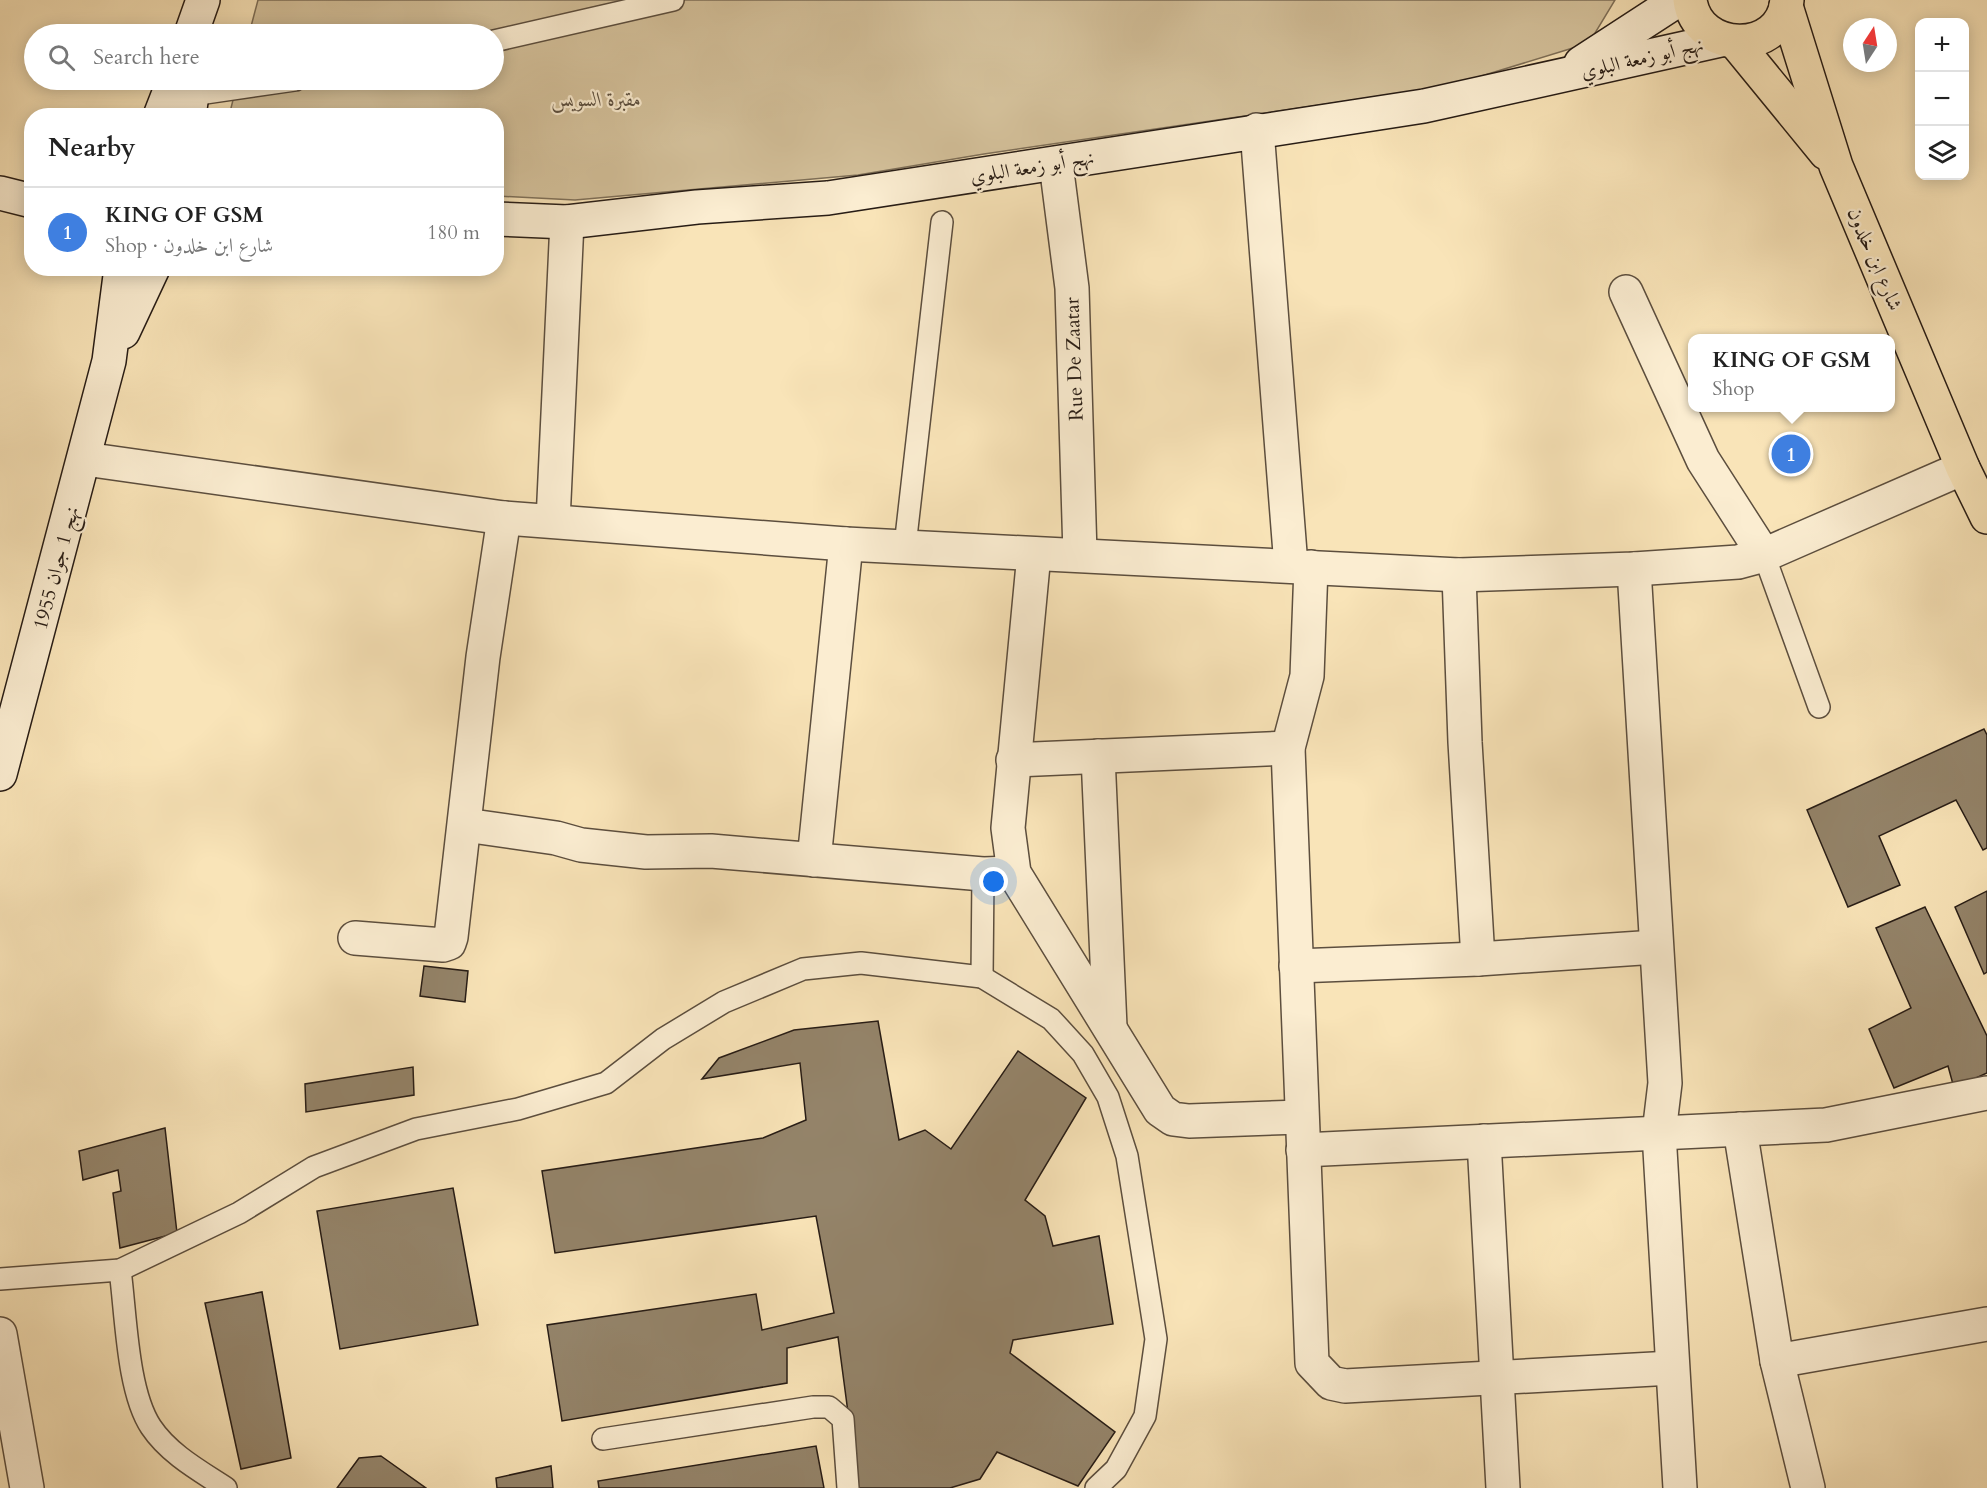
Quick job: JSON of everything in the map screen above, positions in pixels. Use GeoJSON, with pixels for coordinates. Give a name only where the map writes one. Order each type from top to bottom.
{"type":"FeatureCollection","features":[{"type":"Feature","properties":{"kind":"main road","name":"شارع ابن خلدون"},"geometry":{"type":"LineString","coordinates":[[1690,0],[1698,22],[1729,41],[1836,166]]}},
{"type":"Feature","properties":{"kind":"main road","name":"شارع ابن خلدون"},"geometry":{"type":"LineString","coordinates":[[1786,3],[1836,166],[1963,468],[1987,517]]}},
{"type":"Feature","properties":{"kind":"main road"},"geometry":{"type":"LineString","coordinates":[[1729,41],[1762,37],[1773,29],[1786,3]]}},
{"type":"Feature","properties":{"kind":"street"},"geometry":{"type":"LineString","coordinates":[[194,24],[204,0]]}},
{"type":"Feature","properties":{"kind":"street"},"geometry":{"type":"LineString","coordinates":[[201,24],[204,0]]}},
{"type":"Feature","properties":{"kind":"street","name":"نهج أبو زمعة البلوي"},"geometry":{"type":"LineString","coordinates":[[1562,76],[1678,0]]}},
{"type":"Feature","properties":{"kind":"street","name":"نهج أبو زمعة البلوي"},"geometry":{"type":"LineString","coordinates":[[504,219],[567,222],[697,207],[828,198],[1424,106],[1729,41]]}},
{"type":"Feature","properties":{"kind":"street"},"geometry":{"type":"LineString","coordinates":[[169,108],[187,92]]}},
{"type":"Feature","properties":{"kind":"street"},"geometry":{"type":"LineString","coordinates":[[1257,130],[1301,566],[1307,676],[1288,748],[1312,1363],[1320,1375],[1331,1383],[1345,1386],[1672,1368]]}},
{"type":"Feature","properties":{"kind":"street","name":"Rue De Zaatar"},"geometry":{"type":"LineString","coordinates":[[1056,164],[1072,288],[1080,554]]}},
{"type":"Feature","properties":{"kind":"street"},"geometry":{"type":"LineString","coordinates":[[0,188],[24,184]]}},
{"type":"Feature","properties":{"kind":"street"},"geometry":{"type":"LineString","coordinates":[[0,193],[24,199]]}},
{"type":"Feature","properties":{"kind":"street"},"geometry":{"type":"LineString","coordinates":[[553,521],[567,222]]}},
{"type":"Feature","properties":{"kind":"street","name":"نهج 1 جوان 1955"},"geometry":{"type":"LineString","coordinates":[[0,774],[85,459],[109,361],[120,276]]}},
{"type":"Feature","properties":{"kind":"street","name":"نهج 1 جوان 1955"},"geometry":{"type":"LineString","coordinates":[[109,361],[149,276]]}},
{"type":"Feature","properties":{"kind":"street"},"geometry":{"type":"LineString","coordinates":[[1626,292],[1703,459],[1764,555]]}},
{"type":"Feature","properties":{"kind":"street"},"geometry":{"type":"LineString","coordinates":[[85,459],[504,518],[846,544],[1034,554],[1080,554],[1459,575],[1634,569],[1738,562],[1764,555],[1963,468]]}},
{"type":"Feature","properties":{"kind":"street"},"geometry":{"type":"LineString","coordinates":[[355,938],[443,945],[448,943],[465,825],[483,657],[504,518]]}},
{"type":"Feature","properties":{"kind":"street"},"geometry":{"type":"LineString","coordinates":[[814,860],[846,544]]}},
{"type":"Feature","properties":{"kind":"street"},"geometry":{"type":"LineString","coordinates":[[1034,554],[1008,828],[999,874],[1110,1029],[1160,1110],[1173,1119],[1189,1121],[1301,1117]]}},
{"type":"Feature","properties":{"kind":"street"},"geometry":{"type":"LineString","coordinates":[[1634,569],[1665,1083],[1659,1133],[1680,1488]]}},
{"type":"Feature","properties":{"kind":"street"},"geometry":{"type":"LineString","coordinates":[[1459,575],[1465,742],[1478,959]]}},
{"type":"Feature","properties":{"kind":"street"},"geometry":{"type":"LineString","coordinates":[[1013,760],[1288,748]]}},
{"type":"Feature","properties":{"kind":"street"},"geometry":{"type":"LineString","coordinates":[[1098,756],[1110,1029]]}},
{"type":"Feature","properties":{"kind":"street"},"geometry":{"type":"LineString","coordinates":[[465,825],[556,838],[581,845],[646,852],[711,851],[999,874]]}},
{"type":"Feature","properties":{"kind":"street"},"geometry":{"type":"LineString","coordinates":[[1296,966],[1478,959],[1656,947]]}},
{"type":"Feature","properties":{"kind":"street"},"geometry":{"type":"LineString","coordinates":[[1303,1150],[1826,1125],[1987,1092]]}},
{"type":"Feature","properties":{"kind":"street"},"geometry":{"type":"LineString","coordinates":[[1740,1129],[1777,1361],[1808,1488]]}},
{"type":"Feature","properties":{"kind":"street"},"geometry":{"type":"LineString","coordinates":[[1484,1141],[1503,1488]]}},
{"type":"Feature","properties":{"kind":"street"},"geometry":{"type":"LineString","coordinates":[[1777,1361],[1987,1324]]}},
{"type":"Feature","properties":{"kind":"street"},"geometry":{"type":"LineString","coordinates":[[0,1334],[27,1488]]}},
{"type":"Feature","properties":{"kind":"lane"},"geometry":{"type":"LineString","coordinates":[[504,39],[673,0]]}},
{"type":"Feature","properties":{"kind":"lane"},"geometry":{"type":"LineString","coordinates":[[187,92],[205,90]]}},
{"type":"Feature","properties":{"kind":"lane"},"geometry":{"type":"LineString","coordinates":[[905,546],[942,222]]}},
{"type":"Feature","properties":{"kind":"lane"},"geometry":{"type":"LineString","coordinates":[[1764,555],[1818,707]]}},
{"type":"Feature","properties":{"kind":"lane"},"geometry":{"type":"LineString","coordinates":[[982,977],[999,874]]}},
{"type":"Feature","properties":{"kind":"lane"},"geometry":{"type":"LineString","coordinates":[[0,1280],[120,1270],[239,1213],[314,1167],[416,1130],[518,1109],[606,1083],[663,1039],[724,1002],[803,969],[861,963],[982,977],[1051,1019],[1083,1054],[1108,1097],[1127,1156],[1156,1339],[1145,1416],[1116,1468],[1096,1488]]}},
{"type":"Feature","properties":{"kind":"lane"},"geometry":{"type":"LineString","coordinates":[[120,1270],[137,1396],[152,1428],[197,1470],[226,1488]]}},
{"type":"Feature","properties":{"kind":"lane"},"geometry":{"type":"LineString","coordinates":[[603,1439],[813,1407],[829,1407],[843,1419],[848,1488]]}},
{"type":"Feature","properties":{"kind":"green space","name":"مقبرة السويس"},"geometry":{"type":"Polygon","coordinates":[[[258,0],[1615,0],[1589,43],[1449,86],[984,154],[858,175],[575,200],[504,196],[504,108],[231,108],[236,90],[504,90],[504,24],[252,24],[258,0]]]}},
{"type":"Feature","properties":{"kind":"building"},"geometry":{"type":"Polygon","coordinates":[[[1984,729],[1987,735],[1987,848],[1983,850],[1956,800],[1879,836],[1900,885],[1848,907],[1807,810],[1984,729]]]}},
{"type":"Feature","properties":{"kind":"building"},"geometry":{"type":"Polygon","coordinates":[[[1987,891],[1987,972],[1984,974],[1955,907],[1987,891]]]}},
{"type":"Feature","properties":{"kind":"building"},"geometry":{"type":"Polygon","coordinates":[[[1925,907],[1987,1036],[1987,1073],[1954,1088],[1948,1066],[1894,1088],[1869,1029],[1911,1008],[1876,928],[1925,907]]]}},
{"type":"Feature","properties":{"kind":"building"},"geometry":{"type":"Polygon","coordinates":[[[424,966],[468,971],[465,1002],[420,996],[424,966]]]}},
{"type":"Feature","properties":{"kind":"building"},"geometry":{"type":"Polygon","coordinates":[[[878,1021],[899,1140],[925,1130],[951,1149],[1018,1051],[1086,1098],[1025,1200],[1045,1216],[1053,1246],[1099,1236],[1113,1324],[1013,1340],[1010,1353],[1115,1432],[1078,1486],[997,1452],[980,1479],[950,1488],[858,1488],[838,1337],[787,1348],[787,1383],[562,1421],[547,1325],[756,1294],[762,1330],[834,1313],[816,1216],[555,1253],[542,1171],[763,1138],[806,1120],[800,1063],[702,1079],[719,1058],[794,1030],[878,1021]]]}},
{"type":"Feature","properties":{"kind":"building"},"geometry":{"type":"Polygon","coordinates":[[[413,1067],[414,1095],[306,1112],[305,1084],[413,1067]]]}},
{"type":"Feature","properties":{"kind":"building"},"geometry":{"type":"Polygon","coordinates":[[[165,1128],[177,1233],[120,1248],[113,1193],[121,1191],[118,1170],[83,1180],[79,1151],[165,1128]]]}},
{"type":"Feature","properties":{"kind":"building"},"geometry":{"type":"Polygon","coordinates":[[[453,1188],[478,1325],[340,1349],[317,1211],[453,1188]]]}},
{"type":"Feature","properties":{"kind":"building"},"geometry":{"type":"Polygon","coordinates":[[[262,1292],[291,1458],[241,1469],[205,1303],[262,1292]]]}},
{"type":"Feature","properties":{"kind":"building"},"geometry":{"type":"Polygon","coordinates":[[[816,1446],[824,1488],[599,1488],[598,1481],[816,1446]]]}},
{"type":"Feature","properties":{"kind":"building"},"geometry":{"type":"Polygon","coordinates":[[[381,1456],[426,1488],[337,1488],[359,1458],[381,1456]]]}},
{"type":"Feature","properties":{"kind":"building"},"geometry":{"type":"Polygon","coordinates":[[[551,1466],[553,1488],[497,1488],[496,1478],[551,1466]]]}},
{"type":"Feature","properties":{"kind":"place","name":"KING OF GSM"},"geometry":{"type":"Point","coordinates":[1791,454]}}]}
